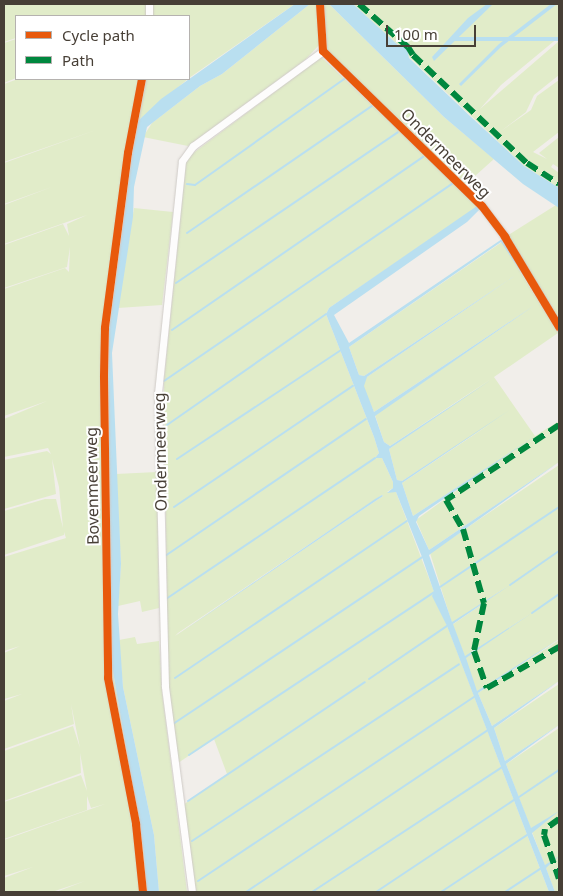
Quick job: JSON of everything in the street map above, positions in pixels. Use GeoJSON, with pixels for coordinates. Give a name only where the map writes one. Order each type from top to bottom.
{"type":"FeatureCollection","features":[{"type":"Feature","properties":{"kind":"street"},"geometry":{"type":"LineString","coordinates":[[320,4],[323,51]]}},
{"type":"Feature","properties":{"kind":"street","name":"Ondermeerweg"},"geometry":{"type":"LineString","coordinates":[[192,892],[165,686],[158,393],[182,162],[192,146],[323,51],[482,206],[505,237],[559,327]]}},
{"type":"Feature","properties":{"kind":"street","name":"Bovenmeerweg"},"geometry":{"type":"LineString","coordinates":[[142,80],[128,153],[105,328],[104,377],[108,678],[136,824],[143,892]]}},
{"type":"Feature","properties":{"kind":"green space"},"geometry":{"type":"Polygon","coordinates":[[[4,4],[295,4],[190,77],[190,15],[15,15],[15,38],[4,42],[4,4]]]}},
{"type":"Feature","properties":{"kind":"green space"},"geometry":{"type":"Polygon","coordinates":[[[310,4],[318,4],[320,44],[305,60],[188,146],[143,137],[152,123],[200,86],[222,74],[310,4]]]}},
{"type":"Feature","properties":{"kind":"green space"},"geometry":{"type":"Polygon","coordinates":[[[323,4],[329,4],[444,117],[494,159],[465,185],[327,53],[323,4]]]}},
{"type":"Feature","properties":{"kind":"green space"},"geometry":{"type":"Polygon","coordinates":[[[353,4],[559,4],[559,37],[501,85],[480,109],[559,41],[559,75],[534,95],[526,112],[501,131],[531,110],[537,96],[559,80],[559,132],[533,152],[547,159],[539,153],[559,137],[559,168],[553,164],[551,167],[559,173],[559,188],[524,166],[409,57],[404,46],[398,45],[353,4]]]}},
{"type":"Feature","properties":{"kind":"green space"},"geometry":{"type":"Polygon","coordinates":[[[15,39],[15,78],[4,83],[4,43],[15,39]]]}},
{"type":"Feature","properties":{"kind":"green space"},"geometry":{"type":"Polygon","coordinates":[[[321,57],[479,206],[329,308],[326,314],[374,437],[379,453],[375,458],[382,458],[393,482],[393,488],[387,492],[396,492],[549,892],[196,892],[183,805],[227,774],[214,739],[178,763],[168,682],[164,381],[186,163],[192,154],[321,57]],[[382,495],[175,636],[383,496],[382,495]]]}},
{"type":"Feature","properties":{"kind":"green space"},"geometry":{"type":"Polygon","coordinates":[[[15,80],[187,80],[138,121],[108,326],[111,660],[144,853],[146,892],[56,892],[85,881],[52,892],[4,892],[4,878],[33,867],[4,876],[4,840],[105,804],[91,808],[87,796],[87,810],[4,839],[4,802],[81,775],[87,791],[80,753],[81,773],[4,801],[4,751],[73,726],[80,748],[71,704],[74,724],[4,749],[4,701],[22,694],[4,699],[4,653],[20,646],[4,651],[4,557],[66,538],[64,532],[64,535],[4,555],[4,511],[45,499],[56,499],[63,528],[59,487],[52,459],[56,494],[4,509],[4,460],[47,451],[51,454],[48,448],[4,457],[4,419],[47,401],[4,416],[4,289],[65,268],[69,272],[70,247],[67,267],[4,288],[4,245],[63,224],[69,236],[67,224],[87,215],[4,244],[4,205],[52,187],[4,204],[4,163],[96,130],[4,162],[4,84],[15,80]]]}},
{"type":"Feature","properties":{"kind":"green space"},"geometry":{"type":"Polygon","coordinates":[[[556,205],[559,208],[559,320],[507,236],[556,205]]]}},
{"type":"Feature","properties":{"kind":"green space"},"geometry":{"type":"Polygon","coordinates":[[[134,208],[173,212],[162,305],[118,308],[134,208]]]}},
{"type":"Feature","properties":{"kind":"green space"},"geometry":{"type":"Polygon","coordinates":[[[502,242],[558,333],[494,377],[535,436],[559,421],[559,462],[429,550],[416,520],[496,462],[413,516],[402,483],[493,422],[402,481],[397,480],[389,449],[491,379],[390,446],[384,442],[375,415],[535,305],[374,412],[364,390],[364,379],[516,275],[364,376],[359,375],[349,347],[502,242]]]}},
{"type":"Feature","properties":{"kind":"green space"},"geometry":{"type":"Polygon","coordinates":[[[559,465],[559,639],[477,692],[465,658],[530,614],[465,657],[452,625],[508,586],[452,623],[430,553],[559,465]]]}},
{"type":"Feature","properties":{"kind":"green space"},"geometry":{"type":"Polygon","coordinates":[[[157,472],[159,608],[142,612],[140,601],[118,606],[121,564],[116,474],[157,472]]]}},
{"type":"Feature","properties":{"kind":"green space"},"geometry":{"type":"Polygon","coordinates":[[[135,637],[137,644],[159,641],[162,692],[187,892],[159,892],[154,835],[123,687],[119,640],[135,637]]]}},
{"type":"Feature","properties":{"kind":"green space"},"geometry":{"type":"Polygon","coordinates":[[[559,640],[559,681],[492,726],[478,693],[559,640]]]}},
{"type":"Feature","properties":{"kind":"green space"},"geometry":{"type":"Polygon","coordinates":[[[559,684],[559,725],[505,761],[494,728],[559,684]]]}},
{"type":"Feature","properties":{"kind":"green space"},"geometry":{"type":"Polygon","coordinates":[[[559,728],[559,892],[555,892],[506,764],[559,728]]]}},
{"type":"Feature","properties":{"kind":"water"},"geometry":{"type":"Polygon","coordinates":[[[295,4],[310,4],[222,74],[200,86],[147,127],[134,187],[133,217],[112,353],[121,564],[118,614],[123,687],[154,835],[159,892],[146,892],[144,853],[111,660],[108,326],[138,121],[161,99],[295,4]]]}},
{"type":"Feature","properties":{"kind":"water"},"geometry":{"type":"Polygon","coordinates":[[[329,4],[353,4],[398,45],[407,47],[409,58],[470,116],[524,166],[559,188],[559,208],[523,184],[444,117],[329,4]]]}},
{"type":"Feature","properties":{"kind":"water"},"geometry":{"type":"Polygon","coordinates":[[[487,4],[493,4],[434,61],[432,57],[468,18],[487,4]]]}},
{"type":"Feature","properties":{"kind":"water"},"geometry":{"type":"Polygon","coordinates":[[[551,4],[557,4],[501,47],[461,86],[459,84],[499,44],[551,4]]]}},
{"type":"Feature","properties":{"kind":"water"},"geometry":{"type":"Polygon","coordinates":[[[451,37],[559,37],[559,41],[451,41],[451,37]]]}},
{"type":"Feature","properties":{"kind":"water"},"geometry":{"type":"Polygon","coordinates":[[[477,206],[481,208],[467,222],[334,315],[349,343],[502,239],[534,292],[501,242],[349,347],[359,375],[364,376],[516,275],[367,377],[364,386],[374,412],[535,305],[375,416],[384,442],[390,446],[491,380],[389,449],[397,480],[402,481],[514,407],[402,483],[413,516],[535,436],[419,516],[416,522],[429,550],[559,462],[429,555],[452,622],[510,585],[453,624],[465,656],[532,613],[466,658],[477,691],[559,639],[478,693],[492,726],[559,681],[494,728],[505,761],[559,725],[506,764],[531,828],[559,811],[532,833],[545,865],[559,856],[546,868],[555,892],[549,892],[447,626],[432,596],[434,592],[422,557],[396,492],[387,493],[393,488],[393,482],[382,458],[375,458],[379,453],[374,437],[326,314],[329,308],[477,206]]]}},
{"type":"Feature","properties":{"kind":"water"},"geometry":{"type":"Polygon","coordinates":[[[383,496],[180,633],[375,499],[383,496]]]}},
{"type":"Feature","properties":{"kind":"waterway"},"geometry":{"type":"LineString","coordinates":[[187,184],[195,185],[344,79]]}},
{"type":"Feature","properties":{"kind":"waterway"},"geometry":{"type":"LineString","coordinates":[[187,233],[372,106]]}},
{"type":"Feature","properties":{"kind":"waterway"},"geometry":{"type":"LineString","coordinates":[[176,283],[398,132]]}},
{"type":"Feature","properties":{"kind":"waterway"},"geometry":{"type":"LineString","coordinates":[[172,330],[423,157]]}},
{"type":"Feature","properties":{"kind":"waterway"},"geometry":{"type":"LineString","coordinates":[[164,381],[452,184]]}},
{"type":"Feature","properties":{"kind":"waterway"},"geometry":{"type":"LineString","coordinates":[[167,425],[326,314]]}},
{"type":"Feature","properties":{"kind":"waterway"},"geometry":{"type":"LineString","coordinates":[[177,459],[341,350]]}},
{"type":"Feature","properties":{"kind":"waterway"},"geometry":{"type":"LineString","coordinates":[[174,507],[353,386]]}},
{"type":"Feature","properties":{"kind":"waterway"},"geometry":{"type":"LineString","coordinates":[[165,556],[366,419]]}},
{"type":"Feature","properties":{"kind":"waterway"},"geometry":{"type":"LineString","coordinates":[[166,599],[375,458]]}},
{"type":"Feature","properties":{"kind":"waterway"},"geometry":{"type":"LineString","coordinates":[[440,587],[559,507]]}},
{"type":"Feature","properties":{"kind":"waterway"},"geometry":{"type":"LineString","coordinates":[[175,678],[407,521]]}},
{"type":"Feature","properties":{"kind":"waterway"},"geometry":{"type":"LineString","coordinates":[[510,585],[559,551]]}},
{"type":"Feature","properties":{"kind":"waterway"},"geometry":{"type":"LineString","coordinates":[[173,724],[422,557]]}},
{"type":"Feature","properties":{"kind":"waterway"},"geometry":{"type":"LineString","coordinates":[[189,755],[434,592]]}},
{"type":"Feature","properties":{"kind":"waterway"},"geometry":{"type":"LineString","coordinates":[[532,613],[559,594]]}},
{"type":"Feature","properties":{"kind":"waterway"},"geometry":{"type":"LineString","coordinates":[[369,679],[447,626]]}},
{"type":"Feature","properties":{"kind":"waterway"},"geometry":{"type":"LineString","coordinates":[[192,841],[459,664]]}},
{"type":"Feature","properties":{"kind":"waterway"},"geometry":{"type":"LineString","coordinates":[[188,801],[365,682]]}},
{"type":"Feature","properties":{"kind":"waterway"},"geometry":{"type":"LineString","coordinates":[[198,881],[475,696]]}},
{"type":"Feature","properties":{"kind":"waterway"},"geometry":{"type":"LineString","coordinates":[[246,892],[488,730]]}},
{"type":"Feature","properties":{"kind":"waterway"},"geometry":{"type":"LineString","coordinates":[[312,892],[502,767]]}},
{"type":"Feature","properties":{"kind":"waterway"},"geometry":{"type":"LineString","coordinates":[[519,797],[559,770]]}},
{"type":"Feature","properties":{"kind":"waterway"},"geometry":{"type":"LineString","coordinates":[[376,892],[514,800]]}},
{"type":"Feature","properties":{"kind":"waterway"},"geometry":{"type":"LineString","coordinates":[[441,892],[527,835]]}},
{"type":"Feature","properties":{"kind":"waterway"},"geometry":{"type":"LineString","coordinates":[[505,892],[540,869]]}},
{"type":"Feature","properties":{"kind":"marked path"},"geometry":{"type":"LineString","coordinates":[[359,4],[408,47],[413,55],[527,163],[559,184]]}},
{"type":"Feature","properties":{"kind":"marked path"},"geometry":{"type":"LineString","coordinates":[[559,425],[446,500],[463,529],[484,603],[474,651],[487,688],[559,647]]}},
{"type":"Feature","properties":{"kind":"marked path"},"geometry":{"type":"LineString","coordinates":[[559,819],[545,829],[544,835],[559,879]]}},
{"type":"Feature","properties":{"kind":"cycle path"},"geometry":{"type":"LineString","coordinates":[[320,4],[323,51],[482,206],[505,237],[559,327]]}},
{"type":"Feature","properties":{"kind":"cycle path"},"geometry":{"type":"LineString","coordinates":[[142,80],[128,153],[105,328],[104,377],[108,678],[136,824],[143,892]]}}]}
